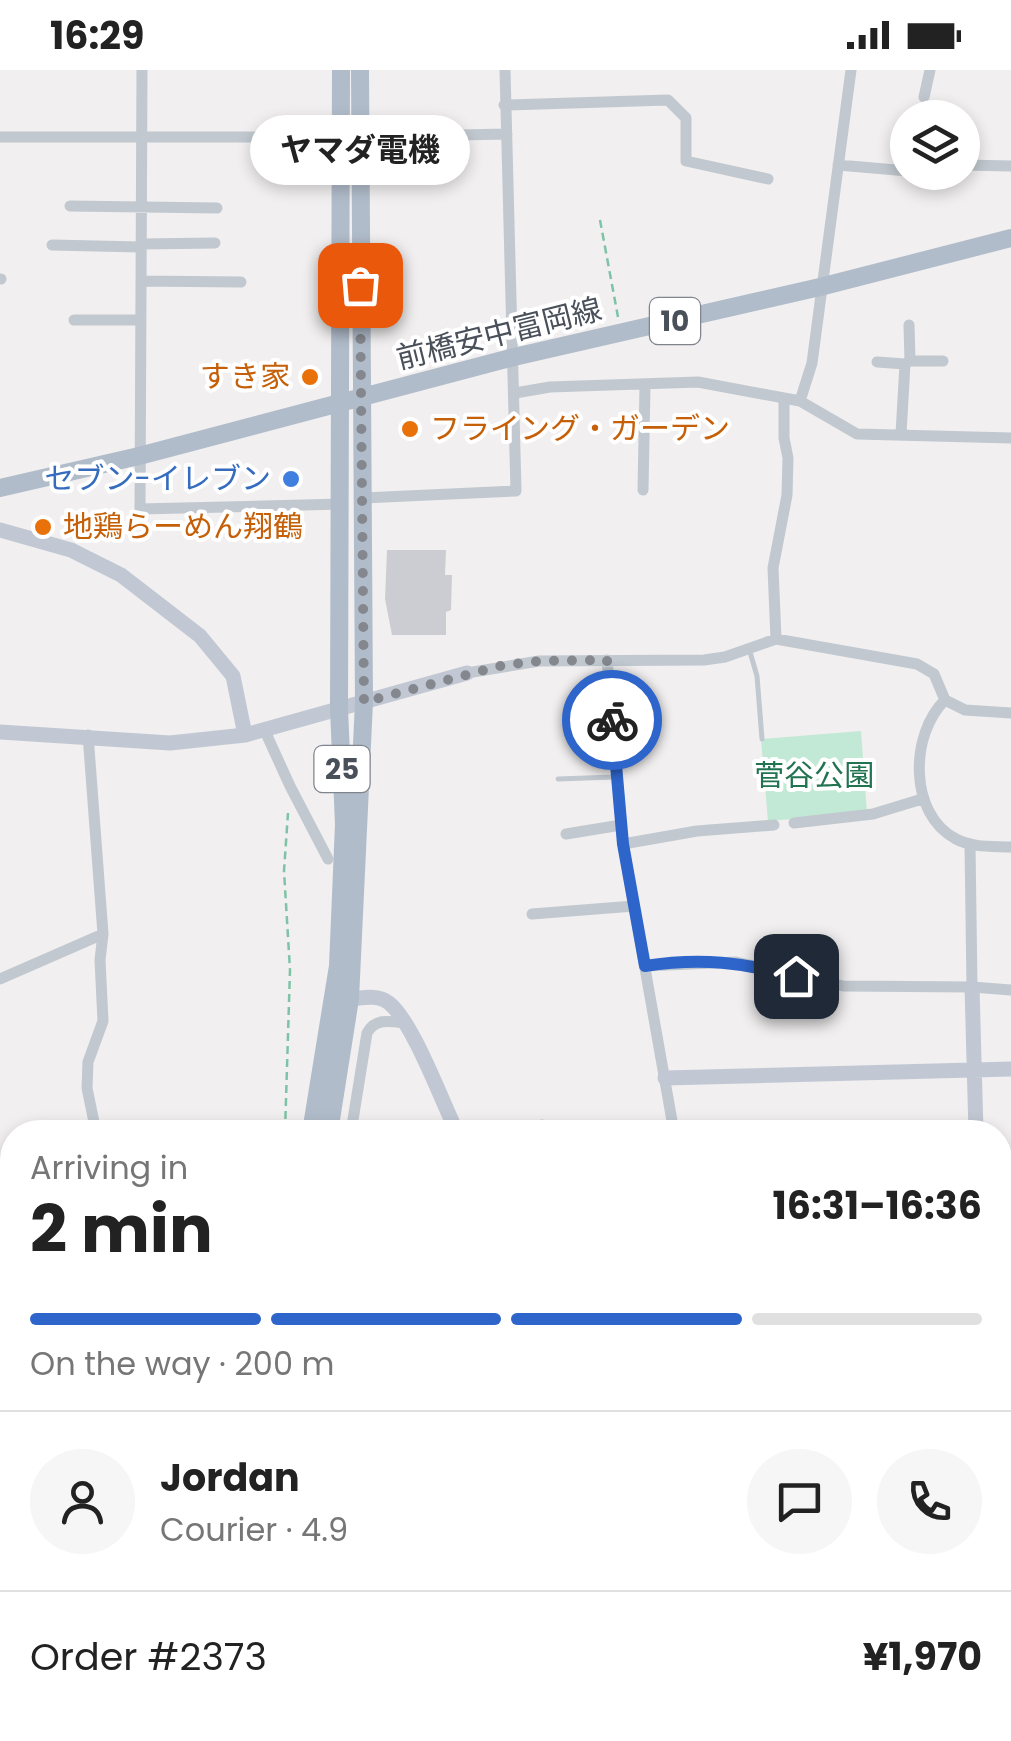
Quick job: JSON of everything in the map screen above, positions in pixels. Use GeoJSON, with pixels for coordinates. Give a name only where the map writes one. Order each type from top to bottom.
{"type":"FeatureCollection","features":[{"type":"Feature","properties":{"kind":"main road","name":"25"},"geometry":{"type":"LineString","coordinates":[[331,1120],[350,999],[364,702],[362,396],[350,137],[340,70]]}},
{"type":"Feature","properties":{"kind":"main road","name":"25"},"geometry":{"type":"LineString","coordinates":[[313,1120],[338,966],[344,824],[339,709],[342,504],[338,403],[350,137],[360,70]]}},
{"type":"Feature","properties":{"kind":"main road","name":"前橋安中富岡線"},"geometry":{"type":"LineString","coordinates":[[0,488],[139,456],[514,356],[820,287],[1011,238]]}},
{"type":"Feature","properties":{"kind":"street"},"geometry":{"type":"LineString","coordinates":[[142,70],[140,509],[342,504]]}},
{"type":"Feature","properties":{"kind":"street"},"geometry":{"type":"LineString","coordinates":[[362,498],[516,491],[505,70]]}},
{"type":"Feature","properties":{"kind":"street"},"geometry":{"type":"LineString","coordinates":[[800,400],[812,363],[851,70]]}},
{"type":"Feature","properties":{"kind":"street"},"geometry":{"type":"LineString","coordinates":[[924,98],[930,70]]}},
{"type":"Feature","properties":{"kind":"street"},"geometry":{"type":"LineString","coordinates":[[504,105],[668,100],[686,118],[686,160],[768,180]]}},
{"type":"Feature","properties":{"kind":"street"},"geometry":{"type":"LineString","coordinates":[[0,138],[506,134]]}},
{"type":"Feature","properties":{"kind":"street"},"geometry":{"type":"LineString","coordinates":[[838,164],[890,169]]}},
{"type":"Feature","properties":{"kind":"street"},"geometry":{"type":"LineString","coordinates":[[980,165],[1011,166]]}},
{"type":"Feature","properties":{"kind":"street"},"geometry":{"type":"LineString","coordinates":[[70,206],[217,208]]}},
{"type":"Feature","properties":{"kind":"street"},"geometry":{"type":"LineString","coordinates":[[52,245],[215,243]]}},
{"type":"Feature","properties":{"kind":"street"},"geometry":{"type":"LineString","coordinates":[[141,281],[241,282]]}},
{"type":"Feature","properties":{"kind":"street"},"geometry":{"type":"LineString","coordinates":[[74,320],[140,320]]}},
{"type":"Feature","properties":{"kind":"street"},"geometry":{"type":"LineString","coordinates":[[901,434],[909,324]]}},
{"type":"Feature","properties":{"kind":"street"},"geometry":{"type":"LineString","coordinates":[[877,362],[943,362]]}},
{"type":"Feature","properties":{"kind":"street"},"geometry":{"type":"LineString","coordinates":[[515,394],[550,387],[698,382],[800,400],[857,434],[1011,438]]}},
{"type":"Feature","properties":{"kind":"street"},"geometry":{"type":"LineString","coordinates":[[642,490],[646,386]]}},
{"type":"Feature","properties":{"kind":"street"},"geometry":{"type":"LineString","coordinates":[[776,639],[773,568],[787,495],[784,399]]}},
{"type":"Feature","properties":{"kind":"street"},"geometry":{"type":"LineString","coordinates":[[0,530],[71,550],[121,575],[200,636],[232,676],[245,735]]}},
{"type":"Feature","properties":{"kind":"street"},"geometry":{"type":"LineString","coordinates":[[0,732],[170,743],[245,735],[467,673],[540,661],[704,660],[776,639],[918,664],[934,674],[945,700],[965,710],[1011,713]]}},
{"type":"Feature","properties":{"kind":"street"},"geometry":{"type":"LineString","coordinates":[[607,660],[623,844],[672,1120]]}},
{"type":"Feature","properties":{"kind":"street"},"geometry":{"type":"LineString","coordinates":[[945,700],[930,714],[922,751],[922,799],[946,832],[970,845],[1011,847]]}},
{"type":"Feature","properties":{"kind":"street"},"geometry":{"type":"LineString","coordinates":[[264,729],[328,859]]}},
{"type":"Feature","properties":{"kind":"street"},"geometry":{"type":"LineString","coordinates":[[88,735],[104,934],[100,960],[103,1021],[88,1062],[94,1120]]}},
{"type":"Feature","properties":{"kind":"street"},"geometry":{"type":"LineString","coordinates":[[794,823],[873,814],[922,799]]}},
{"type":"Feature","properties":{"kind":"street"},"geometry":{"type":"LineString","coordinates":[[623,844],[697,831],[774,824]]}},
{"type":"Feature","properties":{"kind":"street"},"geometry":{"type":"LineString","coordinates":[[566,834],[621,825]]}},
{"type":"Feature","properties":{"kind":"street"},"geometry":{"type":"LineString","coordinates":[[970,845],[976,1120]]}},
{"type":"Feature","properties":{"kind":"street"},"geometry":{"type":"LineString","coordinates":[[532,914],[634,906]]}},
{"type":"Feature","properties":{"kind":"street"},"geometry":{"type":"LineString","coordinates":[[0,979],[104,934]]}},
{"type":"Feature","properties":{"kind":"street"},"geometry":{"type":"LineString","coordinates":[[645,966],[714,960],[844,986],[1011,990]]}},
{"type":"Feature","properties":{"kind":"street"},"geometry":{"type":"LineString","coordinates":[[350,999],[374,997],[388,1002],[405,1023],[450,1120]]}},
{"type":"Feature","properties":{"kind":"street"},"geometry":{"type":"LineString","coordinates":[[353,1120],[366,1034],[387,1020],[405,1023]]}},
{"type":"Feature","properties":{"kind":"street"},"geometry":{"type":"LineString","coordinates":[[665,1078],[1011,1069]]}},
{"type":"Feature","properties":{"kind":"lane"},"geometry":{"type":"LineString","coordinates":[[749,649],[757,676],[762,738]]}},
{"type":"Feature","properties":{"kind":"lane"},"geometry":{"type":"LineString","coordinates":[[558,779],[617,777]]}},
{"type":"Feature","properties":{"kind":"path"},"geometry":{"type":"LineString","coordinates":[[600,220],[620,333]]}},
{"type":"Feature","properties":{"kind":"path"},"geometry":{"type":"LineString","coordinates":[[285,1120],[290,970],[284,871],[290,786]]}},
{"type":"Feature","properties":{"kind":"green space","name":"菅谷公園"},"geometry":{"type":"Polygon","coordinates":[[[861,731],[867,813],[768,821],[761,739],[861,731]]]}},
{"type":"Feature","properties":{"kind":"building"},"geometry":{"type":"Polygon","coordinates":[[[387,550],[446,550],[445,575],[452,575],[446,635],[392,635],[385,599],[387,550]]]}},
{"type":"Feature","properties":{"kind":"way so far"},"geometry":{"type":"LineString","coordinates":[[360,285],[364,702],[504,665],[607,660],[612,720]]}},
{"type":"Feature","properties":{"kind":"place","name":"ヤマダ電機"},"geometry":{"type":"Point","coordinates":[360,285]}},
{"type":"Feature","properties":{"kind":"place","name":"すき家"},"geometry":{"type":"Point","coordinates":[310,377]}},
{"type":"Feature","properties":{"kind":"place","name":"フライング・ガーデン"},"geometry":{"type":"Point","coordinates":[410,429]}},
{"type":"Feature","properties":{"kind":"place","name":"セブン-イレブン"},"geometry":{"type":"Point","coordinates":[291,479]}},
{"type":"Feature","properties":{"kind":"place","name":"地鶏らーめん翔鶴"},"geometry":{"type":"Point","coordinates":[43,527]}},
{"type":"Feature","properties":{"kind":"route"},"geometry":{"type":"LineString","coordinates":[[612,720],[623,844],[645,966],[714,960],[796,976]]}}]}
